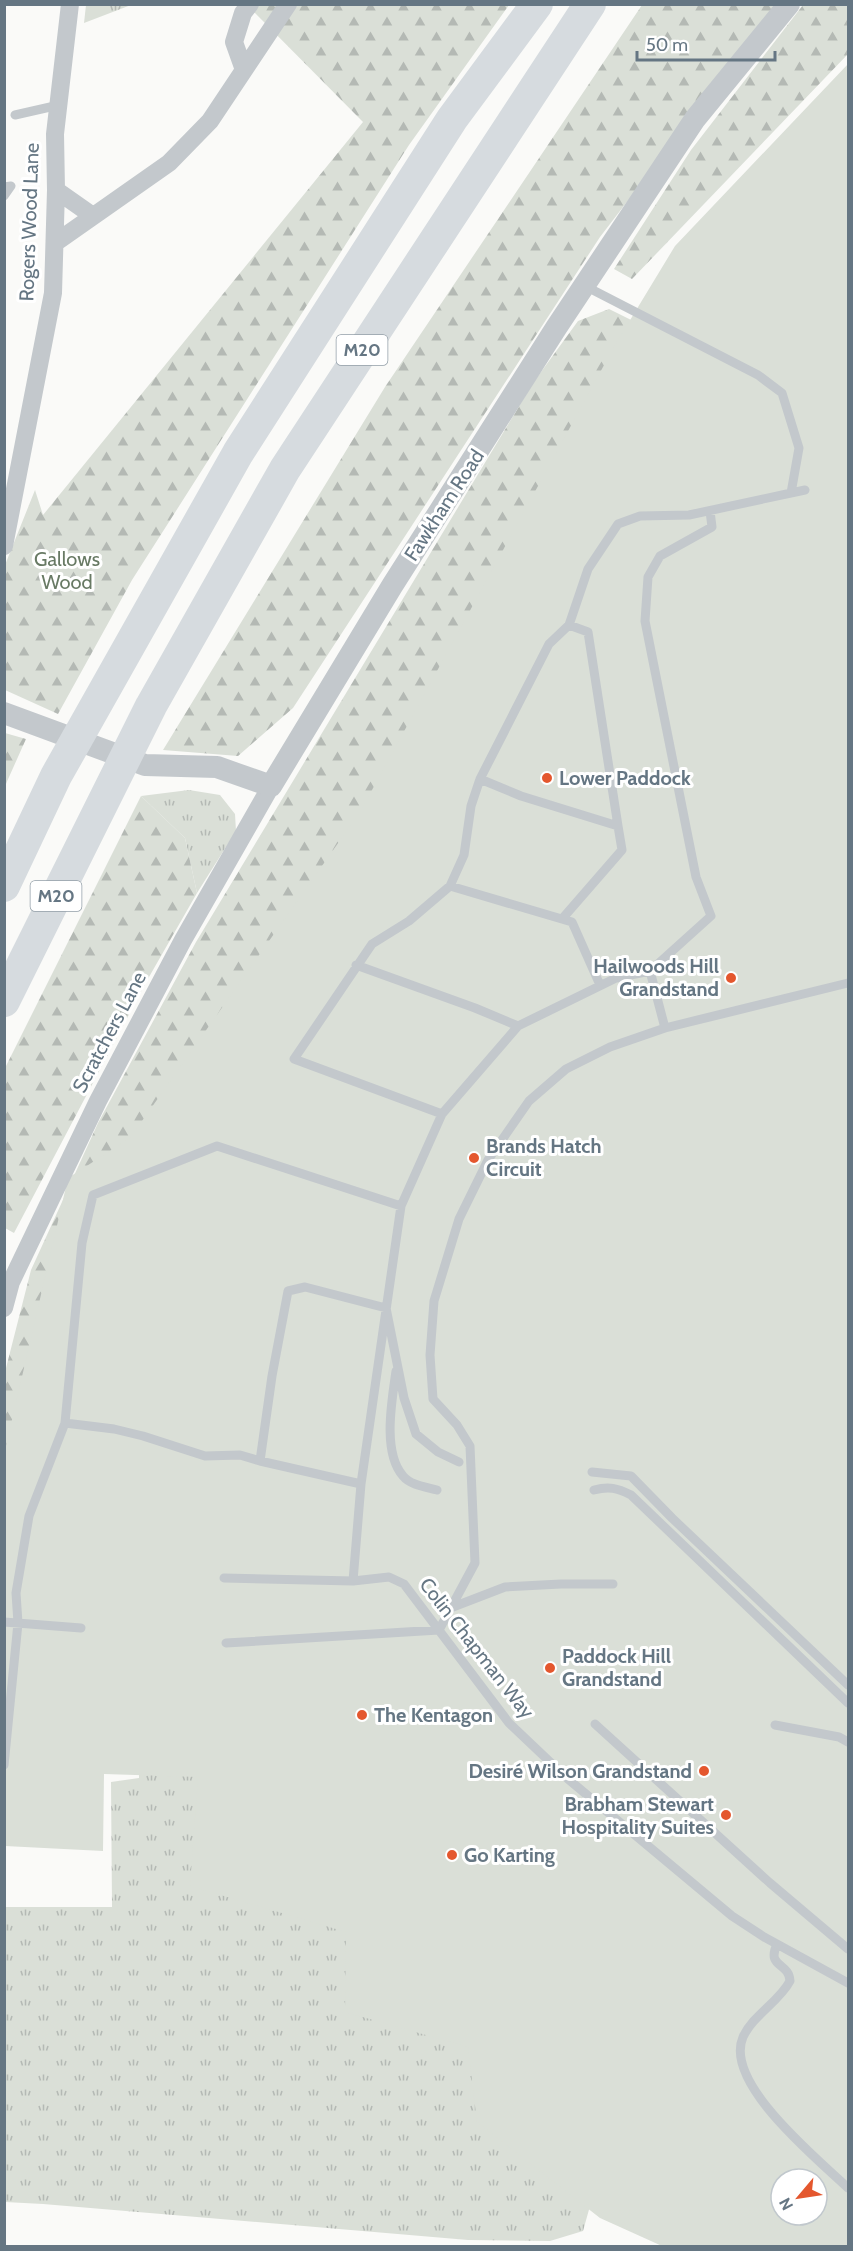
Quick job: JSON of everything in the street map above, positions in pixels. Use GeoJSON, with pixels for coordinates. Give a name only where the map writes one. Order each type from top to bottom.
{"type":"FeatureCollection","features":[{"type":"Feature","properties":{"kind":"highway","name":"M20"},"geometry":{"type":"LineString","coordinates":[[4,886],[56,776],[238,453],[452,119],[537,4]]}},
{"type":"Feature","properties":{"kind":"highway","name":"M20"},"geometry":{"type":"LineString","coordinates":[[4,1001],[150,706],[285,469],[590,4]]}},
{"type":"Feature","properties":{"kind":"street","name":"Rogers Wood Lane"},"geometry":{"type":"LineString","coordinates":[[4,546],[52,293],[56,190],[55,134],[70,4]]}},
{"type":"Feature","properties":{"kind":"street"},"geometry":{"type":"LineString","coordinates":[[244,69],[234,42],[243,13],[250,4]]}},
{"type":"Feature","properties":{"kind":"street"},"geometry":{"type":"LineString","coordinates":[[55,243],[169,163],[210,121],[288,4]]}},
{"type":"Feature","properties":{"kind":"street","name":"Fawkham Road"},"geometry":{"type":"LineString","coordinates":[[271,786],[392,586],[584,286],[695,119],[789,4]]}},
{"type":"Feature","properties":{"kind":"street"},"geometry":{"type":"LineString","coordinates":[[56,190],[93,216]]}},
{"type":"Feature","properties":{"kind":"street"},"geometry":{"type":"LineString","coordinates":[[4,712],[145,765],[218,767],[271,786]]}},
{"type":"Feature","properties":{"kind":"street","name":"Scratchers Lane"},"geometry":{"type":"LineString","coordinates":[[4,1308],[12,1282],[98,1101],[183,940],[271,786]]}},
{"type":"Feature","properties":{"kind":"lane"},"geometry":{"type":"LineString","coordinates":[[15,115],[59,105]]}},
{"type":"Feature","properties":{"kind":"lane"},"geometry":{"type":"LineString","coordinates":[[4,187],[11,186],[4,196]]}},
{"type":"Feature","properties":{"kind":"lane"},"geometry":{"type":"LineString","coordinates":[[584,286],[759,375],[782,393],[799,448],[790,493]]}},
{"type":"Feature","properties":{"kind":"lane"},"geometry":{"type":"LineString","coordinates":[[442,1114],[294,1059],[372,944],[409,921],[450,886],[464,855],[471,806],[480,780],[549,644],[569,625],[588,569],[618,524],[640,516],[689,515],[805,490]]}},
{"type":"Feature","properties":{"kind":"lane"},"geometry":{"type":"LineString","coordinates":[[224,1578],[352,1581],[361,1484],[401,1206],[442,1114],[518,1026],[616,978],[650,971],[711,916],[696,878],[645,621],[648,577],[660,556],[712,527],[710,511]]}},
{"type":"Feature","properties":{"kind":"lane"},"geometry":{"type":"LineString","coordinates":[[562,919],[622,850],[588,632],[569,625]]}},
{"type":"Feature","properties":{"kind":"lane"},"geometry":{"type":"LineString","coordinates":[[480,780],[521,796],[618,826]]}},
{"type":"Feature","properties":{"kind":"lane"},"geometry":{"type":"LineString","coordinates":[[450,886],[572,922],[600,985]]}},
{"type":"Feature","properties":{"kind":"lane"},"geometry":{"type":"LineString","coordinates":[[356,965],[518,1026]]}},
{"type":"Feature","properties":{"kind":"lane"},"geometry":{"type":"LineString","coordinates":[[650,971],[665,1028]]}},
{"type":"Feature","properties":{"kind":"lane"},"geometry":{"type":"LineString","coordinates":[[226,1643],[439,1630],[453,1607],[476,1563],[472,1468],[470,1446],[457,1425],[433,1399],[430,1355],[434,1301],[459,1219],[488,1160],[530,1101],[566,1069],[610,1047],[665,1028],[849,983]]}},
{"type":"Feature","properties":{"kind":"lane"},"geometry":{"type":"LineString","coordinates":[[4,1765],[18,1623],[16,1593],[29,1516],[64,1423],[82,1243],[93,1195],[217,1146],[401,1206]]}},
{"type":"Feature","properties":{"kind":"lane"},"geometry":{"type":"LineString","coordinates":[[260,1461],[272,1376],[288,1292],[305,1287],[386,1308]]}},
{"type":"Feature","properties":{"kind":"lane"},"geometry":{"type":"LineString","coordinates":[[386,1308],[404,1398],[416,1434],[438,1452],[459,1462]]}},
{"type":"Feature","properties":{"kind":"lane"},"geometry":{"type":"LineString","coordinates":[[397,1363],[390,1413],[391,1452],[403,1476],[417,1485],[436,1490]]}},
{"type":"Feature","properties":{"kind":"lane"},"geometry":{"type":"LineString","coordinates":[[64,1423],[123,1431],[205,1456],[240,1455],[361,1484]]}},
{"type":"Feature","properties":{"kind":"lane"},"geometry":{"type":"LineString","coordinates":[[592,1472],[631,1476],[672,1518],[849,1685]]}},
{"type":"Feature","properties":{"kind":"lane"},"geometry":{"type":"LineString","coordinates":[[594,1490],[605,1487],[617,1488],[631,1495],[849,1703]]}},
{"type":"Feature","properties":{"kind":"lane","name":"Colin Chapman Way"},"geometry":{"type":"LineString","coordinates":[[352,1581],[389,1576],[399,1580],[413,1593],[506,1720],[552,1765],[732,1917],[849,1983]]}},
{"type":"Feature","properties":{"kind":"lane"},"geometry":{"type":"LineString","coordinates":[[453,1607],[505,1587],[613,1584]]}},
{"type":"Feature","properties":{"kind":"lane"},"geometry":{"type":"LineString","coordinates":[[4,1622],[81,1628]]}},
{"type":"Feature","properties":{"kind":"lane"},"geometry":{"type":"LineString","coordinates":[[595,1724],[770,1883],[849,1949]]}},
{"type":"Feature","properties":{"kind":"lane"},"geometry":{"type":"LineString","coordinates":[[775,1725],[839,1737],[849,1742]]}},
{"type":"Feature","properties":{"kind":"lane"},"geometry":{"type":"LineString","coordinates":[[777,1944],[773,1954],[774,1958],[789,1974],[790,1981],[745,2034],[740,2049],[741,2063],[749,2081],[771,2112],[849,2188]]}},
{"type":"Feature","properties":{"kind":"green space"},"geometry":{"type":"Polygon","coordinates":[[[86,4],[131,5],[84,23],[86,4]]]}},
{"type":"Feature","properties":{"kind":"green space","name":"Gallows Wood"},"geometry":{"type":"Polygon","coordinates":[[[247,5],[509,5],[409,145],[132,580],[58,714],[5,690],[5,565],[35,490],[43,515],[363,122],[247,5]]]}},
{"type":"Feature","properties":{"kind":"green space"},"geometry":{"type":"Polygon","coordinates":[[[642,5],[778,5],[600,237],[293,708],[238,756],[163,750],[385,387],[642,5]]]}},
{"type":"Feature","properties":{"kind":"green space"},"geometry":{"type":"Polygon","coordinates":[[[803,5],[848,5],[848,54],[632,279],[614,269],[691,150],[803,5]]]}},
{"type":"Feature","properties":{"kind":"green space","name":"Brands Hatch Circuit"},"geometry":{"type":"Polygon","coordinates":[[[848,64],[848,2246],[662,2246],[600,2218],[477,2122],[468,2047],[345,2012],[346,1932],[190,1886],[198,1777],[104,1774],[103,1851],[5,1846],[5,1450],[68,1178],[130,1138],[360,812],[615,345],[675,246],[848,64]]]}},
{"type":"Feature","properties":{"kind":"green space"},"geometry":{"type":"Polygon","coordinates":[[[609,309],[744,376],[5,1501],[5,1372],[31,1270],[98,1123],[196,942],[533,383],[578,321],[609,309]]]}},
{"type":"Feature","properties":{"kind":"green space"},"geometry":{"type":"Polygon","coordinates":[[[4,733],[26,739],[5,786],[4,733]]]}},
{"type":"Feature","properties":{"kind":"green space"},"geometry":{"type":"Polygon","coordinates":[[[189,790],[220,795],[235,814],[236,831],[197,893],[185,838],[141,796],[189,790]]]}},
{"type":"Feature","properties":{"kind":"green space"},"geometry":{"type":"Polygon","coordinates":[[[141,796],[185,838],[197,893],[145,984],[14,1233],[5,1228],[5,1068],[141,796]]]}},
{"type":"Feature","properties":{"kind":"green space"},"geometry":{"type":"Polygon","coordinates":[[[139,1711],[203,1730],[286,1878],[429,1994],[590,2206],[583,2231],[550,2241],[468,2240],[5,2202],[5,1907],[112,1907],[111,1782],[139,1778],[139,1711]]]}},
{"type":"Feature","properties":{"kind":"place","name":"Lower Paddock"},"geometry":{"type":"Point","coordinates":[547,778]}},
{"type":"Feature","properties":{"kind":"place","name":"Hailwoods Hill Grandstand"},"geometry":{"type":"Point","coordinates":[731,978]}},
{"type":"Feature","properties":{"kind":"place","name":"Brands Hatch Circuit"},"geometry":{"type":"Point","coordinates":[474,1158]}},
{"type":"Feature","properties":{"kind":"place","name":"Paddock Hill Grandstand"},"geometry":{"type":"Point","coordinates":[550,1668]}},
{"type":"Feature","properties":{"kind":"place","name":"The Kentagon"},"geometry":{"type":"Point","coordinates":[362,1715]}},
{"type":"Feature","properties":{"kind":"place","name":"Desiré Wilson Grandstand"},"geometry":{"type":"Point","coordinates":[704,1771]}},
{"type":"Feature","properties":{"kind":"place","name":"Brabham Stewart Hospitality Suites"},"geometry":{"type":"Point","coordinates":[726,1815]}},
{"type":"Feature","properties":{"kind":"place","name":"Go Karting"},"geometry":{"type":"Point","coordinates":[452,1855]}}]}
